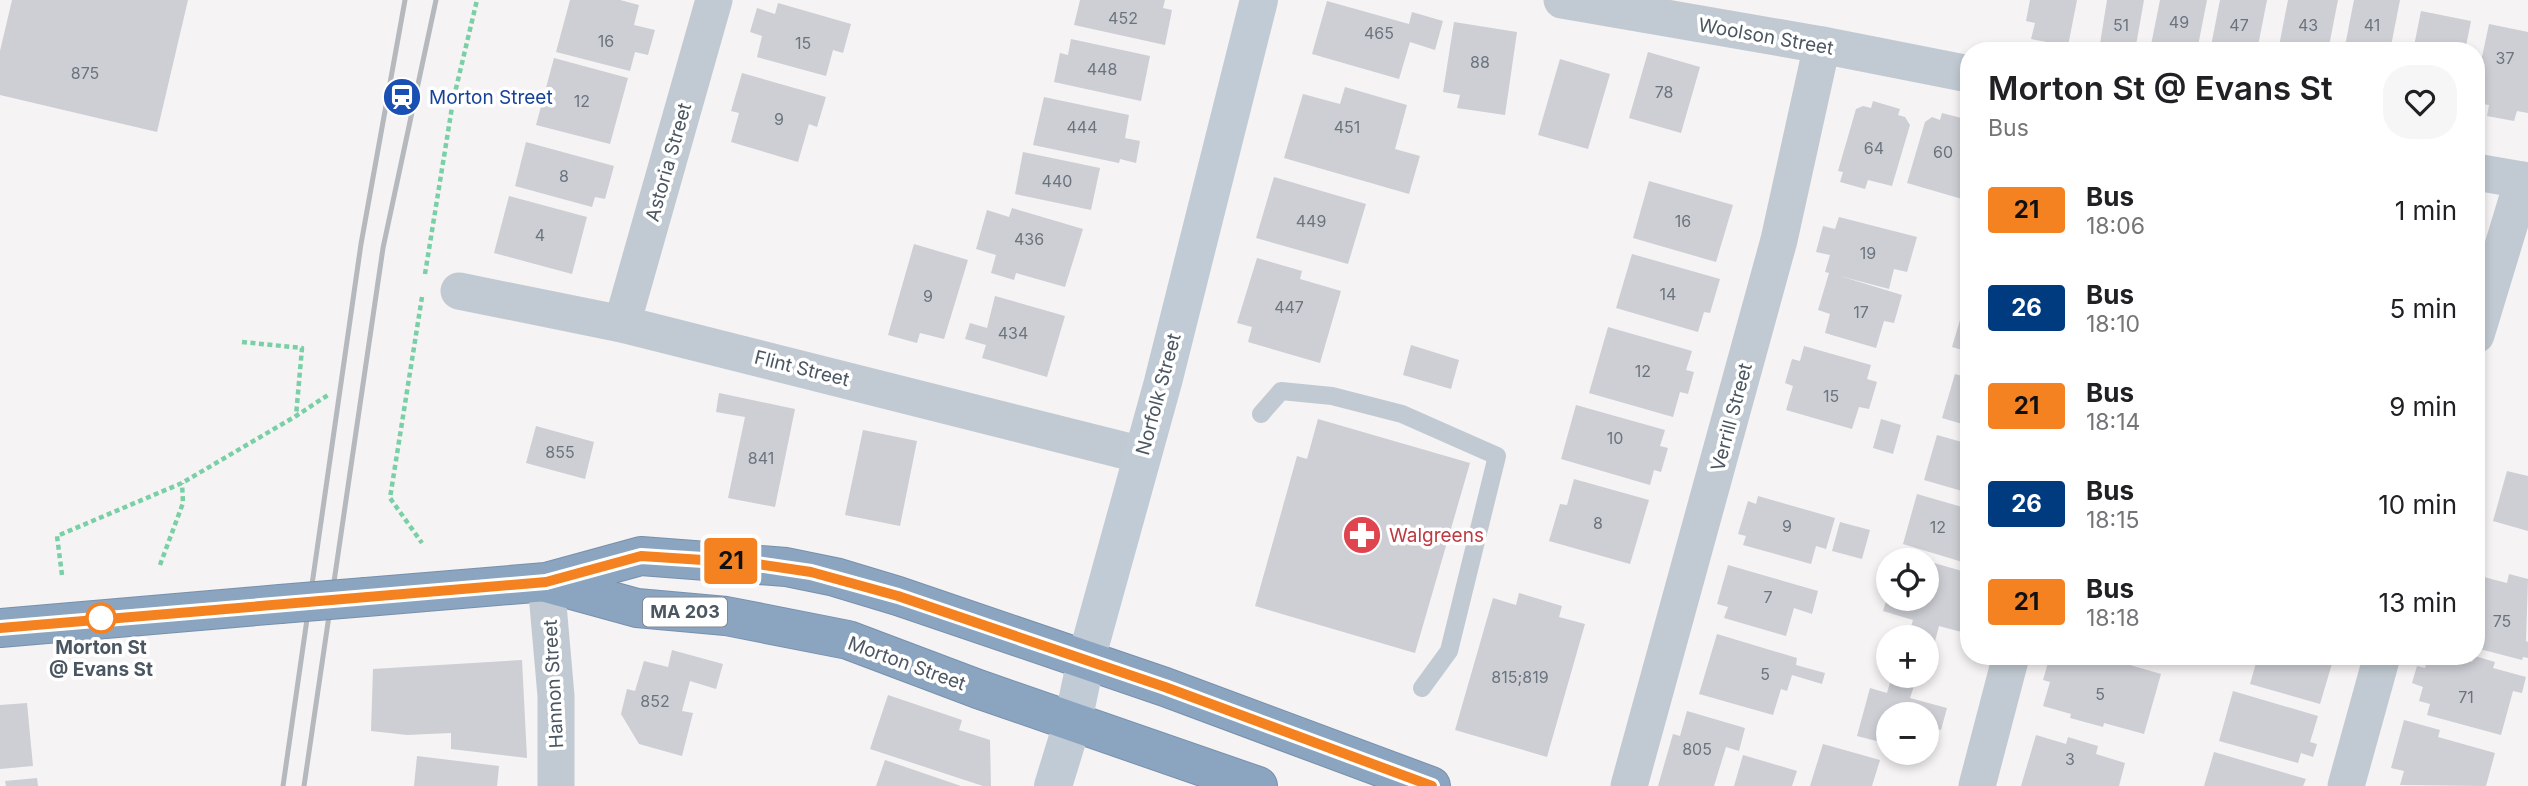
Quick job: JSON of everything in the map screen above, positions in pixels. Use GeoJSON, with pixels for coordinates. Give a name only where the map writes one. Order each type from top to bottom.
{"type":"FeatureCollection","features":[{"type":"Feature","properties":{"kind":"highway","name":"Morton Street"},"geometry":{"type":"LineString","coordinates":[[0,628],[546,582],[641,556],[786,567],[888,593],[1086,660],[1431,786]]}},
{"type":"Feature","properties":{"kind":"highway","name":"Morton Street"},"geometry":{"type":"LineString","coordinates":[[546,582],[637,608],[718,615],[826,634],[1258,786]]}},
{"type":"Feature","properties":{"kind":"main road","name":"Norfolk Street"},"geometry":{"type":"LineString","coordinates":[[1053,786],[1073,721],[1086,660],[1142,455],[1259,0]]}},
{"type":"Feature","properties":{"kind":"street","name":"Astoria Street"},"geometry":{"type":"LineString","coordinates":[[622,324],[714,0]]}},
{"type":"Feature","properties":{"kind":"street","name":"Woolson Street"},"geometry":{"type":"LineString","coordinates":[[1562,0],[1822,45],[1960,72]]}},
{"type":"Feature","properties":{"kind":"street","name":"Verrill Street"},"geometry":{"type":"LineString","coordinates":[[1629,786],[1779,240],[1822,45]]}},
{"type":"Feature","properties":{"kind":"street"},"geometry":{"type":"LineString","coordinates":[[2485,174],[2525,181],[2485,307]]}},
{"type":"Feature","properties":{"kind":"street","name":"Flint Street"},"geometry":{"type":"LineString","coordinates":[[459,291],[622,324],[1142,455]]}},
{"type":"Feature","properties":{"kind":"street","name":"Hannon Street"},"geometry":{"type":"LineString","coordinates":[[546,582],[556,696],[556,786]]}},
{"type":"Feature","properties":{"kind":"street"},"geometry":{"type":"LineString","coordinates":[[1977,786],[2009,665]]}},
{"type":"Feature","properties":{"kind":"street"},"geometry":{"type":"LineString","coordinates":[[2346,786],[2380,665]]}},
{"type":"Feature","properties":{"kind":"lane"},"geometry":{"type":"LineString","coordinates":[[1261,414],[1281,391],[1332,396],[1402,414],[1497,456],[1449,651],[1423,688]]}},
{"type":"Feature","properties":{"kind":"path"},"geometry":{"type":"LineString","coordinates":[[242,342],[302,348],[296,416]]}},
{"type":"Feature","properties":{"kind":"path"},"geometry":{"type":"LineString","coordinates":[[62,575],[57,536],[182,483],[328,395]]}},
{"type":"Feature","properties":{"kind":"path"},"geometry":{"type":"LineString","coordinates":[[160,565],[183,503],[182,483]]}},
{"type":"Feature","properties":{"kind":"building"},"geometry":{"type":"Polygon","coordinates":[[[12,0],[188,0],[157,132],[0,95],[0,51],[12,0]]]}},
{"type":"Feature","properties":{"kind":"building"},"geometry":{"type":"Polygon","coordinates":[[[570,0],[620,0],[639,5],[634,25],[655,30],[648,55],[635,52],[630,71],[556,52],[570,0]]]}},
{"type":"Feature","properties":{"kind":"building"},"geometry":{"type":"Polygon","coordinates":[[[1080,0],[1165,0],[1163,8],[1172,10],[1165,45],[1074,25],[1080,0]]]}},
{"type":"Feature","properties":{"kind":"building"},"geometry":{"type":"Polygon","coordinates":[[[2030,0],[2077,0],[2069,42],[2031,39],[2035,23],[2026,21],[2030,0]]]}},
{"type":"Feature","properties":{"kind":"building"},"geometry":{"type":"Polygon","coordinates":[[[2107,0],[2144,0],[2137,42],[2100,42],[2107,0]]]}},
{"type":"Feature","properties":{"kind":"building"},"geometry":{"type":"Polygon","coordinates":[[[2160,0],[2207,0],[2199,42],[2152,42],[2160,0]]]}},
{"type":"Feature","properties":{"kind":"building"},"geometry":{"type":"Polygon","coordinates":[[[2220,0],[2267,0],[2259,42],[2212,42],[2220,0]]]}},
{"type":"Feature","properties":{"kind":"building"},"geometry":{"type":"Polygon","coordinates":[[[2288,0],[2338,0],[2330,42],[2280,42],[2288,0]]]}},
{"type":"Feature","properties":{"kind":"building"},"geometry":{"type":"Polygon","coordinates":[[[2354,0],[2400,0],[2392,42],[2346,42],[2354,0]]]}},
{"type":"Feature","properties":{"kind":"building"},"geometry":{"type":"Polygon","coordinates":[[[1327,1],[1409,24],[1412,12],[1443,21],[1435,50],[1410,42],[1399,79],[1312,54],[1327,1]]]}},
{"type":"Feature","properties":{"kind":"building"},"geometry":{"type":"Polygon","coordinates":[[[778,3],[851,24],[843,53],[833,50],[826,76],[757,57],[762,36],[750,32],[757,8],[775,14],[778,3]]]}},
{"type":"Feature","properties":{"kind":"building"},"geometry":{"type":"Polygon","coordinates":[[[2421,11],[2471,21],[2467,42],[2415,42],[2421,11]]]}},
{"type":"Feature","properties":{"kind":"building"},"geometry":{"type":"Polygon","coordinates":[[[1454,22],[1517,32],[1505,115],[1457,108],[1460,95],[1443,92],[1454,22]]]}},
{"type":"Feature","properties":{"kind":"building"},"geometry":{"type":"Polygon","coordinates":[[[2489,24],[2528,32],[2528,113],[2517,111],[2514,121],[2487,116],[2489,105],[2485,104],[2485,43],[2489,24]]]}},
{"type":"Feature","properties":{"kind":"building"},"geometry":{"type":"Polygon","coordinates":[[[1071,39],[1150,56],[1141,101],[1054,82],[1060,53],[1068,55],[1071,39]]]}},
{"type":"Feature","properties":{"kind":"building"},"geometry":{"type":"Polygon","coordinates":[[[1648,52],[1700,67],[1681,133],[1629,118],[1648,52]]]}},
{"type":"Feature","properties":{"kind":"building"},"geometry":{"type":"Polygon","coordinates":[[[554,58],[628,78],[610,144],[536,125],[554,58]]]}},
{"type":"Feature","properties":{"kind":"building"},"geometry":{"type":"Polygon","coordinates":[[[1560,59],[1610,74],[1588,149],[1538,135],[1560,59]]]}},
{"type":"Feature","properties":{"kind":"building"},"geometry":{"type":"Polygon","coordinates":[[[742,73],[826,97],[817,127],[809,124],[798,162],[731,142],[739,113],[731,111],[742,73]]]}},
{"type":"Feature","properties":{"kind":"building"},"geometry":{"type":"Polygon","coordinates":[[[1345,87],[1407,105],[1395,149],[1420,156],[1409,194],[1284,158],[1303,94],[1340,104],[1345,87]]]}},
{"type":"Feature","properties":{"kind":"building"},"geometry":{"type":"Polygon","coordinates":[[[1044,97],[1129,115],[1125,138],[1140,141],[1136,163],[1120,159],[1119,163],[1033,145],[1044,97]]]}},
{"type":"Feature","properties":{"kind":"building"},"geometry":{"type":"Polygon","coordinates":[[[1873,101],[1900,109],[1898,115],[1905,117],[1910,125],[1892,186],[1868,180],[1865,189],[1840,182],[1843,172],[1838,171],[1856,109],[1863,106],[1871,108],[1873,101]]]}},
{"type":"Feature","properties":{"kind":"building"},"geometry":{"type":"Polygon","coordinates":[[[1942,113],[1960,118],[1960,198],[1907,183],[1925,122],[1932,117],[1940,120],[1942,113]]]}},
{"type":"Feature","properties":{"kind":"building"},"geometry":{"type":"Polygon","coordinates":[[[526,142],[614,166],[605,199],[595,197],[592,207],[515,186],[526,142]]]}},
{"type":"Feature","properties":{"kind":"building"},"geometry":{"type":"Polygon","coordinates":[[[1023,152],[1100,168],[1091,210],[1015,194],[1023,152]]]}},
{"type":"Feature","properties":{"kind":"building"},"geometry":{"type":"Polygon","coordinates":[[[1274,177],[1366,204],[1348,264],[1256,238],[1274,177]]]}},
{"type":"Feature","properties":{"kind":"building"},"geometry":{"type":"Polygon","coordinates":[[[1649,181],[1733,205],[1716,262],[1633,238],[1649,181]]]}},
{"type":"Feature","properties":{"kind":"building"},"geometry":{"type":"Polygon","coordinates":[[[509,196],[587,217],[572,274],[494,253],[509,196]]]}},
{"type":"Feature","properties":{"kind":"building"},"geometry":{"type":"Polygon","coordinates":[[[1012,208],[1083,229],[1065,287],[1016,273],[1014,280],[991,273],[996,255],[976,249],[987,210],[1009,217],[1012,208]]]}},
{"type":"Feature","properties":{"kind":"building"},"geometry":{"type":"Polygon","coordinates":[[[1839,217],[1917,237],[1907,272],[1894,269],[1889,289],[1840,276],[1902,295],[1894,323],[1884,321],[1876,348],[1825,333],[1830,314],[1818,310],[1829,273],[1825,272],[1830,255],[1816,252],[1823,226],[1835,229],[1839,217]]]}},
{"type":"Feature","properties":{"kind":"building"},"geometry":{"type":"Polygon","coordinates":[[[914,244],[968,260],[944,339],[920,333],[917,343],[888,335],[914,244]]]}},
{"type":"Feature","properties":{"kind":"building"},"geometry":{"type":"Polygon","coordinates":[[[1632,254],[1720,279],[1710,313],[1704,312],[1698,332],[1616,308],[1632,254]]]}},
{"type":"Feature","properties":{"kind":"building"},"geometry":{"type":"Polygon","coordinates":[[[1257,258],[1302,271],[1300,279],[1341,291],[1320,363],[1248,342],[1252,327],[1237,323],[1257,258]]]}},
{"type":"Feature","properties":{"kind":"building"},"geometry":{"type":"Polygon","coordinates":[[[995,296],[1065,316],[1047,377],[982,358],[986,345],[965,339],[970,323],[987,328],[995,296]]]}},
{"type":"Feature","properties":{"kind":"building"},"geometry":{"type":"Polygon","coordinates":[[[1960,320],[1960,349],[1952,347],[1960,320]]]}},
{"type":"Feature","properties":{"kind":"building"},"geometry":{"type":"Polygon","coordinates":[[[1608,327],[1692,351],[1686,370],[1694,372],[1688,394],[1680,392],[1673,417],[1589,393],[1608,327]]]}},
{"type":"Feature","properties":{"kind":"building"},"geometry":{"type":"Polygon","coordinates":[[[1411,345],[1459,360],[1451,389],[1403,375],[1411,345]]]}},
{"type":"Feature","properties":{"kind":"building"},"geometry":{"type":"Polygon","coordinates":[[[1804,346],[1871,365],[1867,379],[1877,382],[1869,409],[1859,407],[1852,429],[1786,410],[1793,386],[1785,383],[1792,359],[1800,361],[1804,346]]]}},
{"type":"Feature","properties":{"kind":"building"},"geometry":{"type":"Polygon","coordinates":[[[1955,374],[1960,375],[1960,423],[1942,418],[1955,374]]]}},
{"type":"Feature","properties":{"kind":"building"},"geometry":{"type":"Polygon","coordinates":[[[719,393],[795,409],[775,507],[728,498],[745,417],[716,412],[719,393]]]}},
{"type":"Feature","properties":{"kind":"building"},"geometry":{"type":"Polygon","coordinates":[[[1576,405],[1665,430],[1660,446],[1668,448],[1661,472],[1654,470],[1650,485],[1561,459],[1576,405]]]}},
{"type":"Feature","properties":{"kind":"building","name":"Walgreens"},"geometry":{"type":"Polygon","coordinates":[[[1318,419],[1470,463],[1415,653],[1255,606],[1297,456],[1307,459],[1318,419]]]}},
{"type":"Feature","properties":{"kind":"building"},"geometry":{"type":"Polygon","coordinates":[[[1881,419],[1901,425],[1893,454],[1873,448],[1881,419]]]}},
{"type":"Feature","properties":{"kind":"building"},"geometry":{"type":"Polygon","coordinates":[[[536,426],[594,442],[585,479],[526,463],[536,426]]]}},
{"type":"Feature","properties":{"kind":"building"},"geometry":{"type":"Polygon","coordinates":[[[863,430],[917,441],[900,526],[845,515],[863,430]]]}},
{"type":"Feature","properties":{"kind":"building"},"geometry":{"type":"Polygon","coordinates":[[[1937,435],[1960,441],[1960,490],[1924,480],[1937,435]]]}},
{"type":"Feature","properties":{"kind":"building"},"geometry":{"type":"Polygon","coordinates":[[[2507,471],[2528,476],[2528,531],[2493,521],[2507,471]]]}},
{"type":"Feature","properties":{"kind":"building"},"geometry":{"type":"Polygon","coordinates":[[[1574,479],[1649,500],[1630,564],[1549,541],[1560,504],[1567,505],[1574,479]]]}},
{"type":"Feature","properties":{"kind":"building"},"geometry":{"type":"Polygon","coordinates":[[[1917,494],[1960,506],[1960,561],[1939,555],[1939,548],[1916,548],[1903,544],[1917,494]]]}},
{"type":"Feature","properties":{"kind":"building"},"geometry":{"type":"Polygon","coordinates":[[[1758,496],[1835,518],[1826,549],[1816,546],[1811,564],[1743,545],[1746,536],[1738,534],[1748,501],[1756,504],[1758,496]]]}},
{"type":"Feature","properties":{"kind":"building"},"geometry":{"type":"Polygon","coordinates":[[[1840,522],[1870,530],[1862,559],[1832,551],[1840,522]]]}},
{"type":"Feature","properties":{"kind":"building"},"geometry":{"type":"Polygon","coordinates":[[[1939,564],[1960,570],[1960,632],[1939,625],[1912,625],[1913,620],[1883,611],[1939,611],[1939,564]]]}},
{"type":"Feature","properties":{"kind":"building"},"geometry":{"type":"Polygon","coordinates":[[[1728,565],[1818,591],[1812,614],[1794,608],[1786,636],[1724,618],[1728,607],[1717,604],[1728,565]]]}},
{"type":"Feature","properties":{"kind":"building"},"geometry":{"type":"Polygon","coordinates":[[[2509,574],[2528,579],[2528,658],[2523,657],[2522,660],[2485,650],[2485,577],[2507,583],[2509,574]]]}},
{"type":"Feature","properties":{"kind":"building"},"geometry":{"type":"Polygon","coordinates":[[[1519,593],[1562,606],[1559,617],[1585,624],[1547,757],[1455,730],[1493,598],[1516,605],[1519,593]]]}},
{"type":"Feature","properties":{"kind":"building"},"geometry":{"type":"Polygon","coordinates":[[[1717,634],[1797,658],[1796,665],[1825,673],[1822,684],[1792,675],[1787,691],[1781,689],[1773,715],[1699,694],[1717,634]]]}},
{"type":"Feature","properties":{"kind":"building"},"geometry":{"type":"Polygon","coordinates":[[[672,650],[723,664],[716,689],[690,681],[682,711],[693,713],[682,756],[639,744],[621,714],[627,689],[635,691],[644,661],[668,667],[672,650]]]}},
{"type":"Feature","properties":{"kind":"building"},"geometry":{"type":"Polygon","coordinates":[[[2485,659],[2495,662],[2493,668],[2526,677],[2522,693],[2513,691],[2501,735],[2427,715],[2430,704],[2419,701],[2423,687],[2412,683],[2417,666],[2425,668],[2426,665],[2485,665],[2485,659]]]}},
{"type":"Feature","properties":{"kind":"building"},"geometry":{"type":"Polygon","coordinates":[[[522,660],[527,758],[451,749],[451,733],[407,735],[371,731],[373,669],[522,660]]]}},
{"type":"Feature","properties":{"kind":"building"},"geometry":{"type":"Polygon","coordinates":[[[2047,665],[2130,665],[2161,674],[2144,734],[2104,723],[2103,727],[2070,718],[2071,714],[2043,706],[2050,682],[2043,680],[2047,665]]]}},
{"type":"Feature","properties":{"kind":"building"},"geometry":{"type":"Polygon","coordinates":[[[2255,665],[2332,665],[2320,704],[2250,684],[2255,665]]]}},
{"type":"Feature","properties":{"kind":"building"},"geometry":{"type":"Polygon","coordinates":[[[1870,688],[1887,693],[1888,688],[1913,688],[1910,698],[1925,702],[1876,702],[1876,741],[1857,736],[1870,688]]]}},
{"type":"Feature","properties":{"kind":"building"},"geometry":{"type":"Polygon","coordinates":[[[2233,691],[2318,716],[2310,742],[2317,744],[2313,757],[2301,753],[2298,763],[2219,741],[2233,691]]]}},
{"type":"Feature","properties":{"kind":"building"},"geometry":{"type":"Polygon","coordinates":[[[888,695],[962,720],[959,730],[990,740],[991,786],[983,786],[870,749],[888,695]]]}},
{"type":"Feature","properties":{"kind":"building"},"geometry":{"type":"Polygon","coordinates":[[[27,703],[33,766],[0,769],[0,705],[27,703]]]}},
{"type":"Feature","properties":{"kind":"building"},"geometry":{"type":"Polygon","coordinates":[[[1939,706],[1947,708],[1939,729],[1939,706]]]}},
{"type":"Feature","properties":{"kind":"building"},"geometry":{"type":"Polygon","coordinates":[[[1687,711],[1745,728],[1739,751],[1726,747],[1714,786],[1658,786],[1673,734],[1680,736],[1687,711]]]}},
{"type":"Feature","properties":{"kind":"building"},"geometry":{"type":"Polygon","coordinates":[[[2404,720],[2440,730],[2438,737],[2495,753],[2486,786],[2400,785],[2404,771],[2391,768],[2404,720]]]}},
{"type":"Feature","properties":{"kind":"building"},"geometry":{"type":"Polygon","coordinates":[[[2036,735],[2066,744],[2068,737],[2098,746],[2096,754],[2125,763],[2119,786],[2021,786],[2036,735]]]}},
{"type":"Feature","properties":{"kind":"building"},"geometry":{"type":"Polygon","coordinates":[[[1823,744],[1876,759],[1876,765],[1878,765],[1872,786],[1810,786],[1823,744]]]}},
{"type":"Feature","properties":{"kind":"building"},"geometry":{"type":"Polygon","coordinates":[[[2214,752],[2306,779],[2303,786],[2204,786],[2214,752]]]}},
{"type":"Feature","properties":{"kind":"building"},"geometry":{"type":"Polygon","coordinates":[[[1743,755],[1797,771],[1792,786],[1734,786],[1743,755]]]}},
{"type":"Feature","properties":{"kind":"building"},"geometry":{"type":"Polygon","coordinates":[[[417,756],[499,766],[497,786],[414,786],[417,756]]]}},
{"type":"Feature","properties":{"kind":"building"},"geometry":{"type":"Polygon","coordinates":[[[885,760],[961,786],[876,786],[885,760]]]}},
{"type":"Feature","properties":{"kind":"building"},"geometry":{"type":"Polygon","coordinates":[[[37,778],[38,786],[6,786],[5,781],[37,778]]]}},
{"type":"Feature","properties":{"kind":"railway"},"geometry":{"type":"LineString","coordinates":[[283,786],[361,244],[405,0]]}},
{"type":"Feature","properties":{"kind":"railway"},"geometry":{"type":"LineString","coordinates":[[304,786],[383,248],[436,0]]}},
{"type":"Feature","properties":{"kind":"bus line","name":"21"},"geometry":{"type":"LineString","coordinates":[[0,628],[546,582],[641,556],[750,563],[811,572],[898,596],[1165,687],[1432,786]]}},
{"type":"Feature","properties":{"kind":"place","name":"Morton Street"},"geometry":{"type":"Point","coordinates":[402,97]}},
{"type":"Feature","properties":{"kind":"place","name":"Walgreens"},"geometry":{"type":"Point","coordinates":[1362,535]}},
{"type":"Feature","properties":{"kind":"place","name":"Morton St @ Evans St"},"geometry":{"type":"Point","coordinates":[101,618]}}]}
